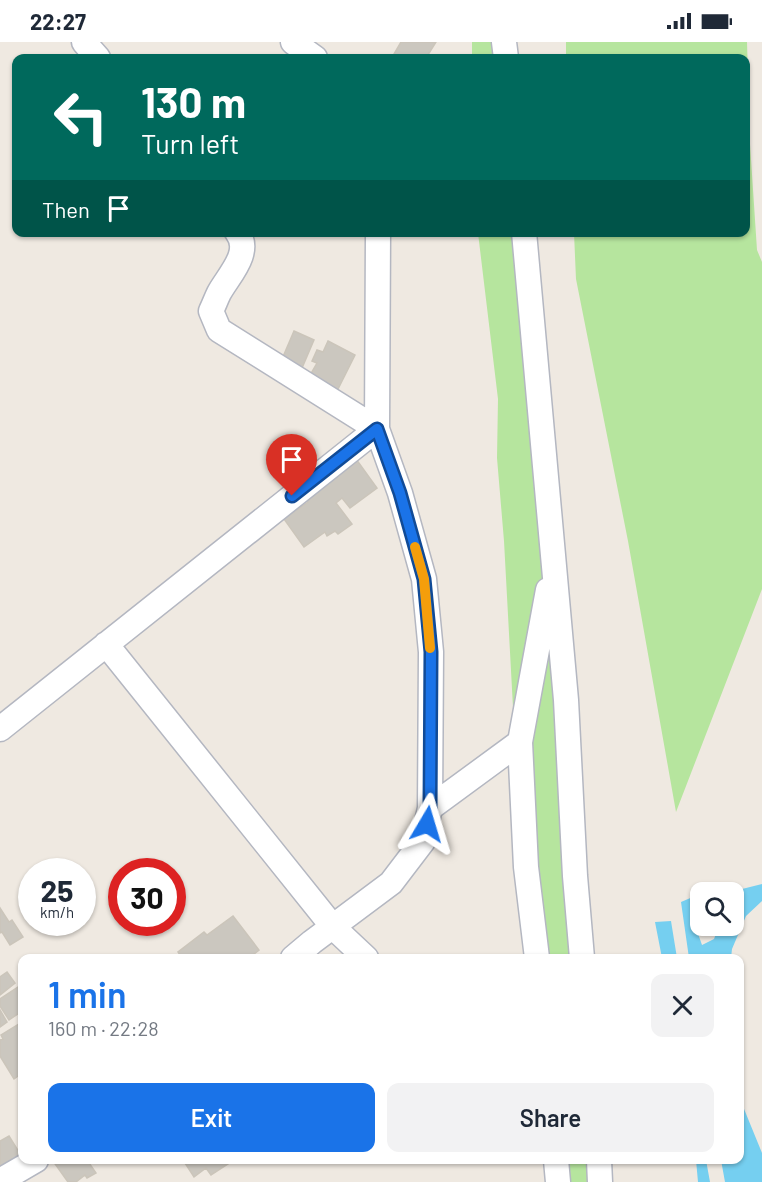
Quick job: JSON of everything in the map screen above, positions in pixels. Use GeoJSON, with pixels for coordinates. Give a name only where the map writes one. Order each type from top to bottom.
{"type":"FeatureCollection","features":[{"type":"Feature","properties":{"kind":"street"},"geometry":{"type":"LineString","coordinates":[[84,42],[94,54]]}},
{"type":"Feature","properties":{"kind":"street"},"geometry":{"type":"LineString","coordinates":[[293,42],[310,54]]}},
{"type":"Feature","properties":{"kind":"street"},"geometry":{"type":"LineString","coordinates":[[240,237],[241,258],[219,293],[211,311],[219,330],[377,429]]}},
{"type":"Feature","properties":{"kind":"street"},"geometry":{"type":"LineString","coordinates":[[298,954],[391,883],[423,841],[430,808],[431,652],[424,579],[400,493],[377,429],[378,237]]}},
{"type":"Feature","properties":{"kind":"street"},"geometry":{"type":"LineString","coordinates":[[524,237],[566,700],[575,876],[582,954]]}},
{"type":"Feature","properties":{"kind":"street"},"geometry":{"type":"LineString","coordinates":[[0,729],[377,429]]}},
{"type":"Feature","properties":{"kind":"street"},"geometry":{"type":"LineString","coordinates":[[537,954],[526,867],[520,742],[553,561]]}},
{"type":"Feature","properties":{"kind":"street"},"geometry":{"type":"LineString","coordinates":[[106,644],[333,927],[362,954]]}},
{"type":"Feature","properties":{"kind":"street"},"geometry":{"type":"LineString","coordinates":[[430,808],[520,742]]}},
{"type":"Feature","properties":{"kind":"street"},"geometry":{"type":"LineString","coordinates":[[0,1181],[29,1164]]}},
{"type":"Feature","properties":{"kind":"street"},"geometry":{"type":"LineString","coordinates":[[556,1164],[558,1182]]}},
{"type":"Feature","properties":{"kind":"street"},"geometry":{"type":"LineString","coordinates":[[599,1164],[600,1182]]}},
{"type":"Feature","properties":{"kind":"green space"},"geometry":{"type":"Polygon","coordinates":[[[472,42],[496,42],[497,54],[472,54],[472,42]]]}},
{"type":"Feature","properties":{"kind":"green space"},"geometry":{"type":"Polygon","coordinates":[[[566,42],[747,42],[747,54],[566,54],[566,42]]]}},
{"type":"Feature","properties":{"kind":"green space"},"geometry":{"type":"Polygon","coordinates":[[[750,144],[757,250],[762,262],[762,589],[676,812],[628,541],[576,279],[574,237],[750,237],[750,144]]]}},
{"type":"Feature","properties":{"kind":"green space"},"geometry":{"type":"Polygon","coordinates":[[[478,237],[515,237],[548,560],[514,726],[497,458],[498,399],[478,237]]]}},
{"type":"Feature","properties":{"kind":"green space"},"geometry":{"type":"Polygon","coordinates":[[[548,615],[576,954],[548,954],[535,860],[528,737],[548,615]]]}},
{"type":"Feature","properties":{"kind":"green space"},"geometry":{"type":"Polygon","coordinates":[[[566,1164],[592,1164],[593,1182],[567,1182],[566,1164]]]}},
{"type":"Feature","properties":{"kind":"water"},"geometry":{"type":"Polygon","coordinates":[[[762,884],[762,901],[744,921],[744,888],[762,884]]]}},
{"type":"Feature","properties":{"kind":"water"},"geometry":{"type":"Polygon","coordinates":[[[690,898],[690,936],[699,936],[702,945],[714,939],[715,936],[738,936],[731,954],[688,954],[681,902],[690,898]]]}},
{"type":"Feature","properties":{"kind":"water"},"geometry":{"type":"Polygon","coordinates":[[[671,921],[676,954],[661,954],[655,922],[671,921]]]}},
{"type":"Feature","properties":{"kind":"water"},"geometry":{"type":"Polygon","coordinates":[[[744,1109],[762,1153],[762,1182],[725,1182],[722,1164],[744,1164],[744,1109]]]}},
{"type":"Feature","properties":{"kind":"water"},"geometry":{"type":"Polygon","coordinates":[[[696,1164],[707,1164],[710,1182],[698,1182],[696,1164]]]}},
{"type":"Feature","properties":{"kind":"building"},"geometry":{"type":"Polygon","coordinates":[[[401,42],[436,42],[428,54],[394,54],[401,42]]]}},
{"type":"Feature","properties":{"kind":"building"},"geometry":{"type":"Polygon","coordinates":[[[294,331],[314,340],[302,368],[282,359],[294,331]]]}},
{"type":"Feature","properties":{"kind":"building"},"geometry":{"type":"Polygon","coordinates":[[[328,341],[355,355],[337,391],[309,377],[317,363],[312,361],[317,350],[323,352],[328,341]]]}},
{"type":"Feature","properties":{"kind":"building"},"geometry":{"type":"Polygon","coordinates":[[[356,459],[377,488],[350,508],[342,498],[336,503],[352,524],[338,534],[335,531],[327,536],[325,532],[304,547],[284,519],[308,502],[306,499],[356,459]]]}},
{"type":"Feature","properties":{"kind":"building"},"geometry":{"type":"Polygon","coordinates":[[[0,908],[9,922],[12,920],[18,929],[18,936],[23,937],[10,945],[2,932],[0,933],[0,908]]]}},
{"type":"Feature","properties":{"kind":"building"},"geometry":{"type":"Polygon","coordinates":[[[233,916],[259,950],[254,954],[179,954],[178,952],[204,932],[207,935],[233,916]]]}},
{"type":"Feature","properties":{"kind":"building"},"geometry":{"type":"Polygon","coordinates":[[[7,972],[15,983],[0,995],[0,977],[7,972]]]}},
{"type":"Feature","properties":{"kind":"building"},"geometry":{"type":"Polygon","coordinates":[[[18,987],[18,1014],[9,1020],[0,1006],[0,999],[18,987]]]}},
{"type":"Feature","properties":{"kind":"building"},"geometry":{"type":"Polygon","coordinates":[[[0,1010],[7,1022],[0,1027],[0,1010]]]}},
{"type":"Feature","properties":{"kind":"building"},"geometry":{"type":"Polygon","coordinates":[[[18,1024],[18,1076],[14,1079],[0,1056],[0,1040],[3,1039],[1,1035],[18,1024]]]}},
{"type":"Feature","properties":{"kind":"building"},"geometry":{"type":"Polygon","coordinates":[[[9,1136],[18,1151],[18,1160],[0,1171],[0,1141],[9,1136]]]}},
{"type":"Feature","properties":{"kind":"building"},"geometry":{"type":"Polygon","coordinates":[[[55,1164],[90,1164],[96,1173],[87,1178],[85,1175],[76,1182],[68,1182],[55,1164]]]}},
{"type":"Feature","properties":{"kind":"building"},"geometry":{"type":"Polygon","coordinates":[[[186,1164],[228,1164],[211,1175],[206,1168],[194,1177],[186,1164]]]}},
{"type":"Feature","properties":{"kind":"slow traffic"},"geometry":{"type":"LineString","coordinates":[[415,547],[424,579],[430,648]]}},
{"type":"Feature","properties":{"kind":"route"},"geometry":{"type":"LineString","coordinates":[[292,496],[377,429],[400,493],[424,579],[431,652],[430,808],[427,824]]}}]}
